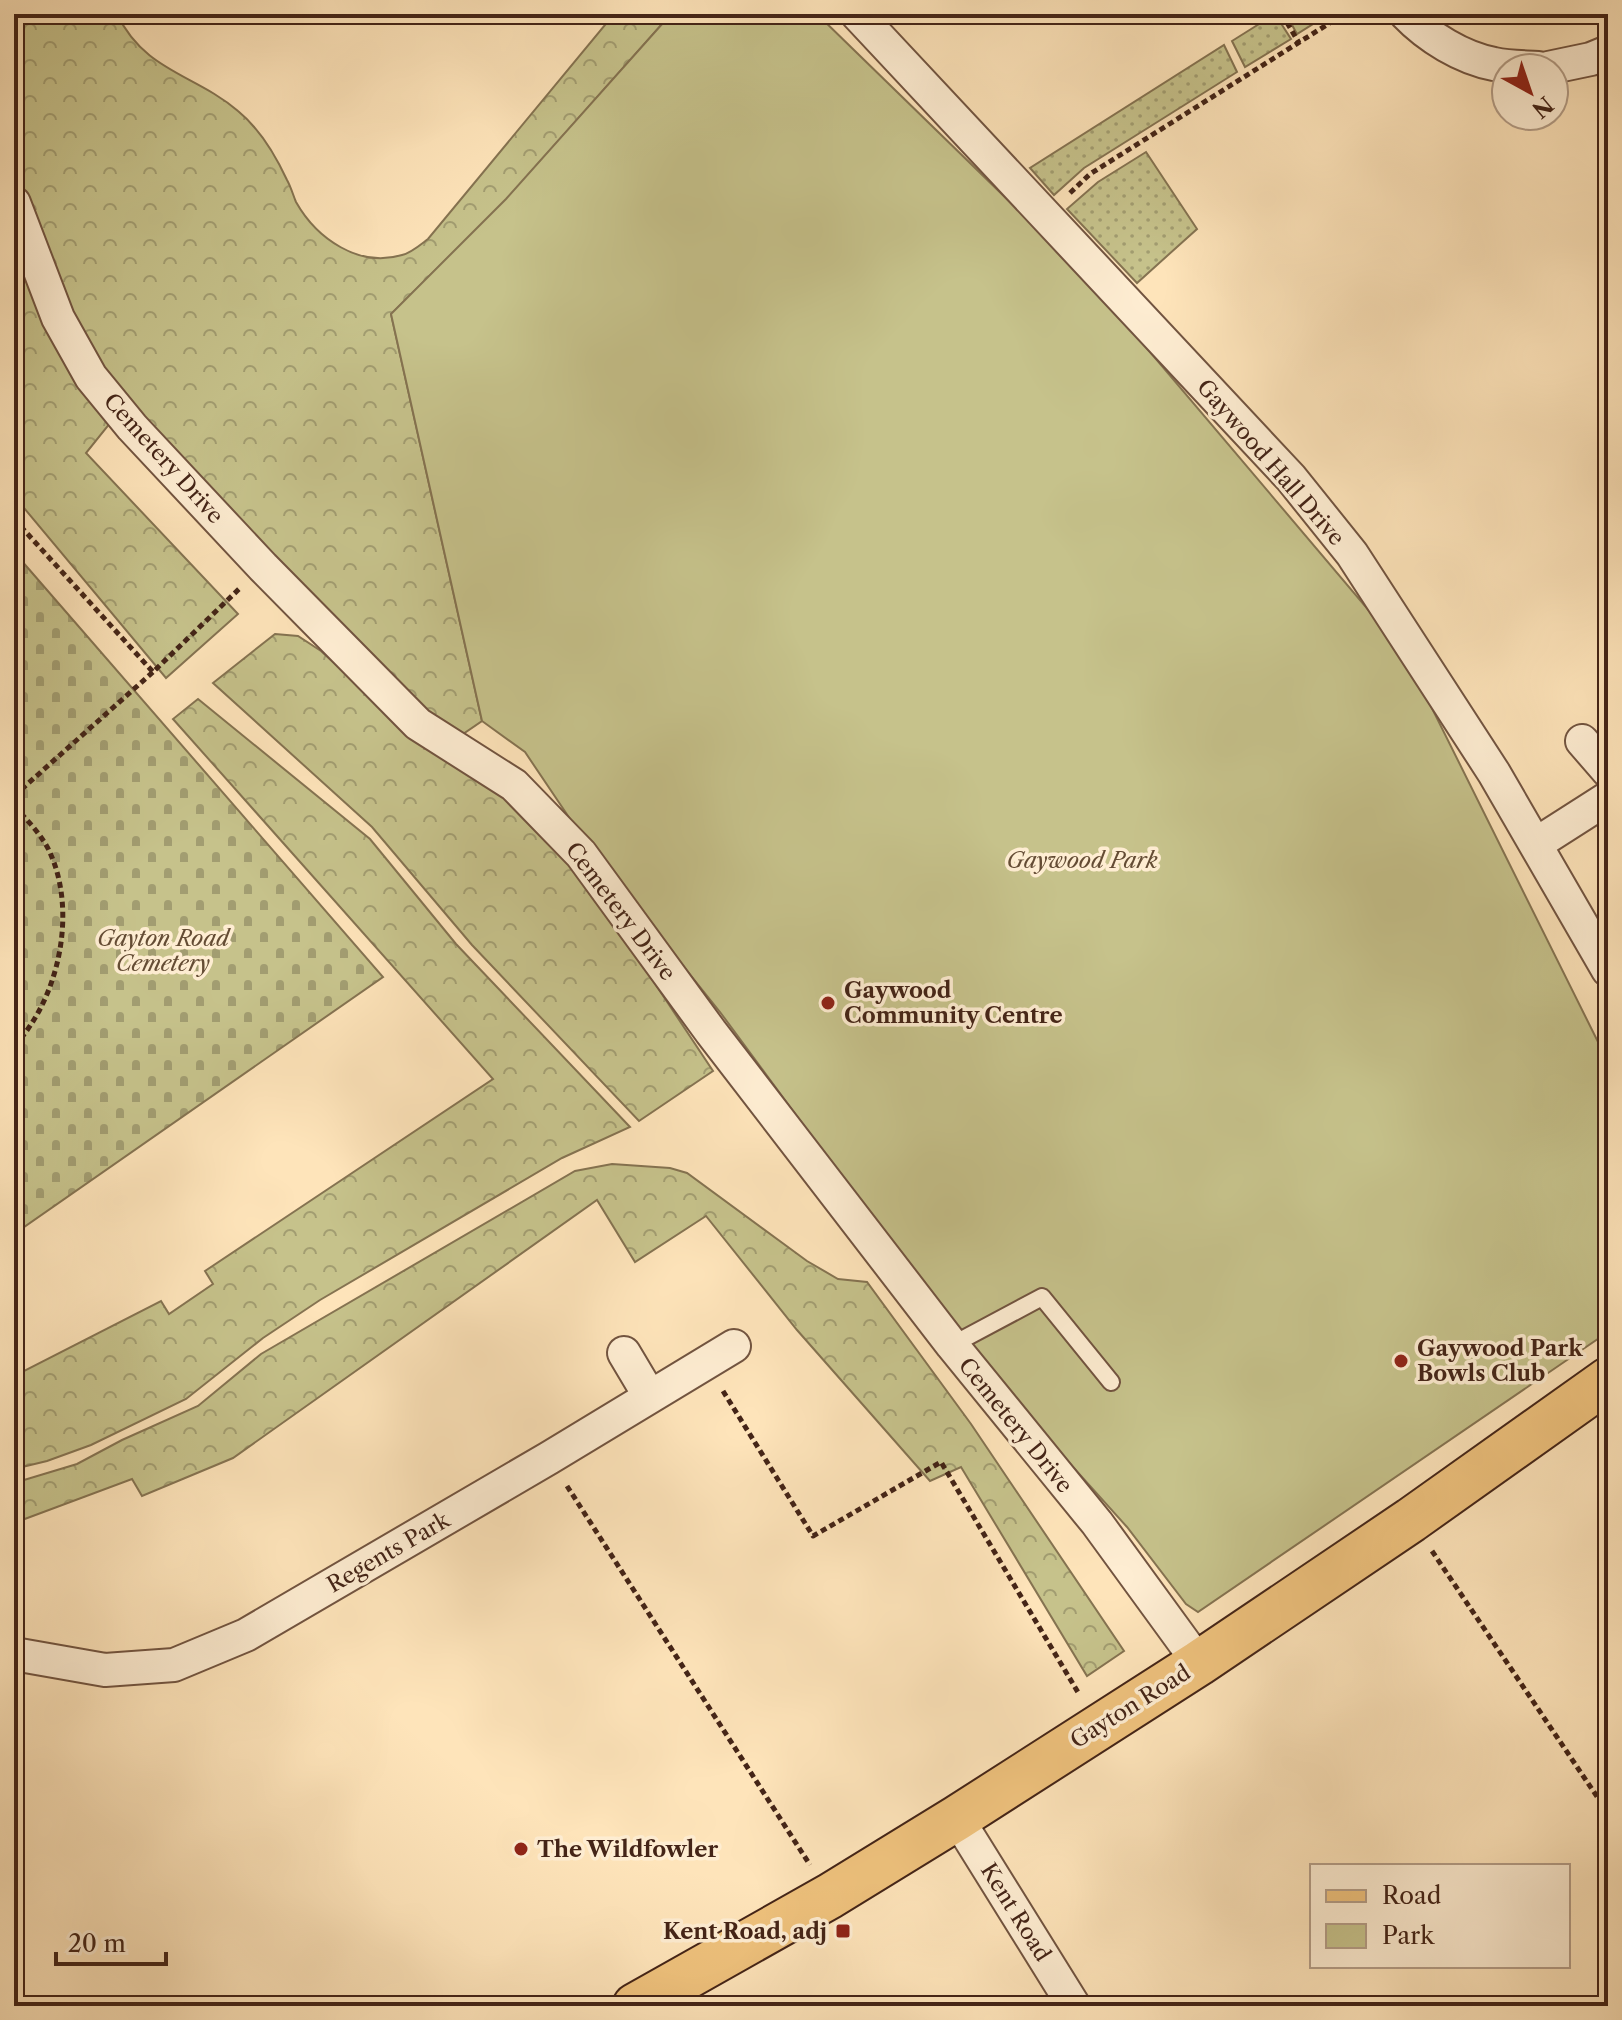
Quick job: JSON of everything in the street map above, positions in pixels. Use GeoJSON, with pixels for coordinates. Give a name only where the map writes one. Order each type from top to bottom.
{"type":"FeatureCollection","features":[{"type":"Feature","properties":{"kind":"main road","name":"Gayton Road"},"geometry":{"type":"LineString","coordinates":[[635,2006],[830,1896],[1199,1663],[1411,1520],[1608,1380]]}},
{"type":"Feature","properties":{"kind":"street","name":"Gaywood Hall Drive"},"geometry":{"type":"LineString","coordinates":[[857,14],[1291,478],[1352,554],[1494,773],[1608,970]]}},
{"type":"Feature","properties":{"kind":"street"},"geometry":{"type":"LineString","coordinates":[[1406,14],[1438,39],[1490,63]]}},
{"type":"Feature","properties":{"kind":"street"},"geometry":{"type":"LineString","coordinates":[[1570,63],[1608,52]]}},
{"type":"Feature","properties":{"kind":"street","name":"Cemetery Drive"},"geometry":{"type":"LineString","coordinates":[[14,203],[58,318],[91,377],[132,427],[263,567],[418,724],[514,785],[581,854],[711,1032],[952,1345],[1097,1523],[1199,1663]]}},
{"type":"Feature","properties":{"kind":"street"},"geometry":{"type":"LineString","coordinates":[[1582,741],[1608,771]]}},
{"type":"Feature","properties":{"kind":"street"},"geometry":{"type":"LineString","coordinates":[[1536,844],[1608,798]]}},
{"type":"Feature","properties":{"kind":"street","name":"Regents Park"},"geometry":{"type":"LineString","coordinates":[[14,1654],[105,1670],[174,1665],[246,1635],[734,1346]]}},
{"type":"Feature","properties":{"kind":"street"},"geometry":{"type":"LineString","coordinates":[[624,1353],[649,1395]]}},
{"type":"Feature","properties":{"kind":"street","name":"Kent Road"},"geometry":{"type":"LineString","coordinates":[[957,1818],[1074,2006]]}},
{"type":"Feature","properties":{"kind":"lane"},"geometry":{"type":"LineString","coordinates":[[952,1345],[1042,1297],[1111,1382]]}},
{"type":"Feature","properties":{"kind":"path"},"geometry":{"type":"LineString","coordinates":[[1282,14],[1299,43]]}},
{"type":"Feature","properties":{"kind":"path"},"geometry":{"type":"LineString","coordinates":[[1046,216],[1090,174],[1344,14]]}},
{"type":"Feature","properties":{"kind":"path"},"geometry":{"type":"LineString","coordinates":[[14,519],[153,672]]}},
{"type":"Feature","properties":{"kind":"path"},"geometry":{"type":"LineString","coordinates":[[14,796],[153,672],[263,567]]}},
{"type":"Feature","properties":{"kind":"path"},"geometry":{"type":"LineString","coordinates":[[14,806],[51,854],[59,886],[62,918],[59,951],[51,983],[38,1013],[14,1046]]}},
{"type":"Feature","properties":{"kind":"path"},"geometry":{"type":"LineString","coordinates":[[705,1363],[813,1536],[941,1462],[1098,1726]]}},
{"type":"Feature","properties":{"kind":"path"},"geometry":{"type":"LineString","coordinates":[[549,1458],[830,1896]]}},
{"type":"Feature","properties":{"kind":"path"},"geometry":{"type":"LineString","coordinates":[[1411,1520],[1608,1813]]}},
{"type":"Feature","properties":{"kind":"green space"},"geometry":{"type":"Polygon","coordinates":[[[14,14],[117,14],[128,33],[156,60],[222,99],[253,126],[266,142],[296,202],[315,228],[355,254],[386,258],[409,252],[428,239],[614,14],[671,14],[506,200],[391,314],[482,721],[460,736],[426,718],[97,375],[14,190],[14,14]]]}},
{"type":"Feature","properties":{"kind":"green space","name":"Gaywood Park"},"geometry":{"type":"Polygon","coordinates":[[[671,14],[817,14],[1084,274],[1404,652],[1608,1062],[1608,1332],[1198,1612],[1186,1604],[1127,1527],[974,1357],[720,1012],[595,856],[525,752],[482,721],[391,314],[506,199],[671,14]]]}},
{"type":"Feature","properties":{"kind":"green space"},"geometry":{"type":"Polygon","coordinates":[[[1275,14],[1291,39],[1245,67],[1232,41],[1275,14]]]}},
{"type":"Feature","properties":{"kind":"green space"},"geometry":{"type":"Polygon","coordinates":[[[1286,14],[1329,14],[1297,34],[1286,14]]]}},
{"type":"Feature","properties":{"kind":"green space"},"geometry":{"type":"Polygon","coordinates":[[[1224,45],[1237,72],[1084,168],[1054,195],[1030,168],[1224,45]]]}},
{"type":"Feature","properties":{"kind":"green space"},"geometry":{"type":"Polygon","coordinates":[[[1146,152],[1197,229],[1137,283],[1067,209],[1098,182],[1146,152]]]}},
{"type":"Feature","properties":{"kind":"green space"},"geometry":{"type":"Polygon","coordinates":[[[14,218],[115,417],[86,453],[238,614],[166,678],[14,496],[14,218]]]}},
{"type":"Feature","properties":{"kind":"green space","name":"Gayton Road Cemetery"},"geometry":{"type":"Polygon","coordinates":[[[14,552],[383,977],[14,1234],[14,552]]]}},
{"type":"Feature","properties":{"kind":"green space"},"geometry":{"type":"Polygon","coordinates":[[[275,634],[298,636],[321,651],[410,732],[500,791],[573,860],[713,1071],[639,1121],[472,945],[372,827],[213,683],[275,634]]]}},
{"type":"Feature","properties":{"kind":"green space"},"geometry":{"type":"Polygon","coordinates":[[[198,699],[370,839],[456,944],[630,1127],[562,1158],[320,1300],[263,1338],[186,1399],[91,1445],[14,1469],[14,1376],[161,1301],[169,1314],[213,1284],[205,1271],[493,1079],[173,719],[198,699]]]}},
{"type":"Feature","properties":{"kind":"green space"},"geometry":{"type":"Polygon","coordinates":[[[612,1164],[670,1168],[687,1173],[807,1261],[838,1279],[867,1282],[971,1424],[1124,1651],[1087,1676],[961,1467],[930,1481],[797,1330],[706,1216],[635,1262],[597,1200],[233,1458],[142,1496],[132,1479],[14,1523],[14,1483],[77,1464],[198,1406],[261,1354],[575,1171],[612,1164]]]}},
{"type":"Feature","properties":{"kind":"place","name":"Gaywood Community Centre"},"geometry":{"type":"Point","coordinates":[828,1003]}},
{"type":"Feature","properties":{"kind":"place","name":"Gaywood Park Bowls Club"},"geometry":{"type":"Point","coordinates":[1401,1361]}},
{"type":"Feature","properties":{"kind":"place","name":"The Wildfowler"},"geometry":{"type":"Point","coordinates":[521,1849]}},
{"type":"Feature","properties":{"kind":"place","name":"Kent Road, adj"},"geometry":{"type":"Point","coordinates":[843,1931]}}]}
